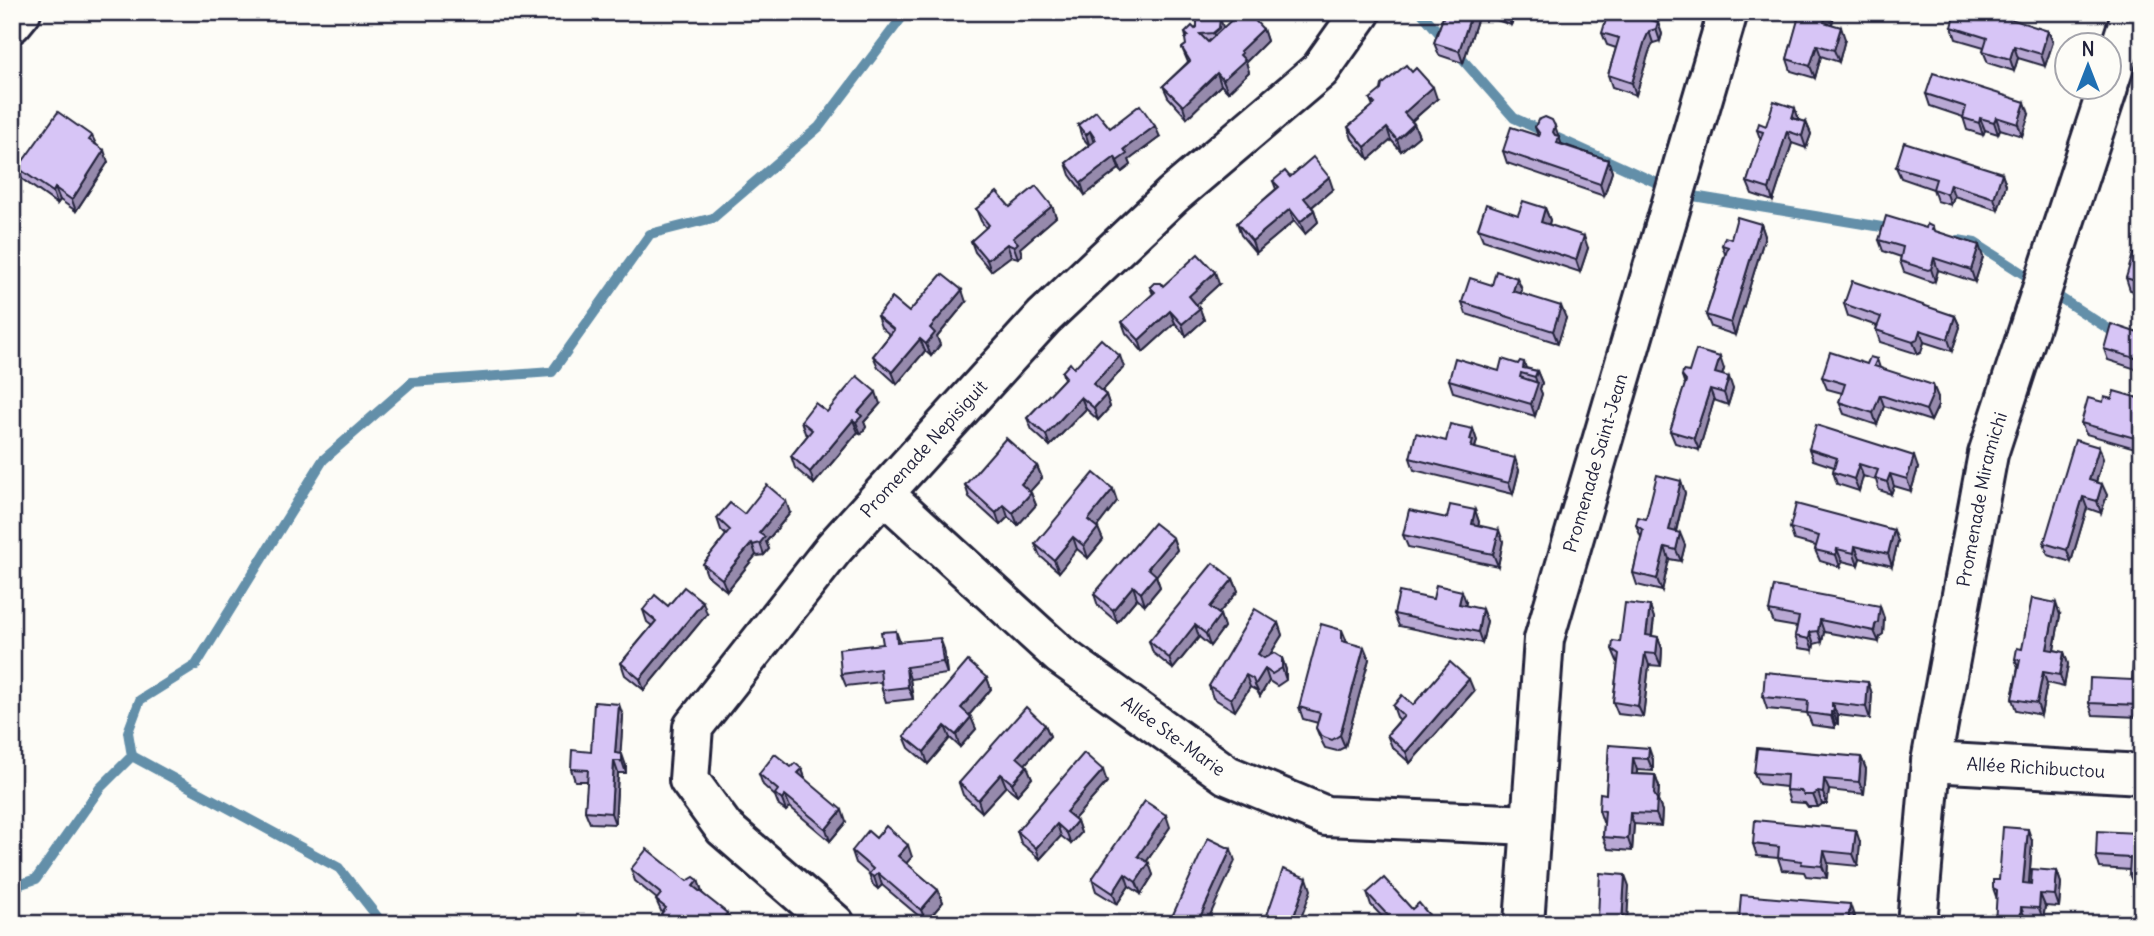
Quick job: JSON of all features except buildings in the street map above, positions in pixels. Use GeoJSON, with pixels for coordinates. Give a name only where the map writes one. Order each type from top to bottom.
{"type":"FeatureCollection","features":[{"type":"Feature","properties":{"kind":"street"},"geometry":{"type":"LineString","coordinates":[[12,23],[21,12]]}},
{"type":"Feature","properties":{"kind":"street","name":"Promenade Nepisiguit"},"geometry":{"type":"LineString","coordinates":[[835,924],[723,828],[689,780],[694,727],[834,548],[1044,317],[1173,195],[1320,70],[1361,12]]}},
{"type":"Feature","properties":{"kind":"street","name":"Promenade Saint-Jean"},"geometry":{"type":"LineString","coordinates":[[1524,924],[1544,639],[1728,12]]}},
{"type":"Feature","properties":{"kind":"street","name":"Promenade Miramichi"},"geometry":{"type":"LineString","coordinates":[[2122,43],[2132,12]]}},
{"type":"Feature","properties":{"kind":"street","name":"Promenade Miramichi"},"geometry":{"type":"LineString","coordinates":[[1917,924],[1931,762],[1987,454],[2103,102]]}},
{"type":"Feature","properties":{"kind":"street","name":"Allée Ste-Marie"},"geometry":{"type":"LineString","coordinates":[[884,494],[1060,655],[1227,775],[1326,816],[1531,825]]}},
{"type":"Feature","properties":{"kind":"street","name":"Allée Richibuctou"},"geometry":{"type":"LineString","coordinates":[[1931,762],[2142,774]]}},
{"type":"Feature","properties":{"kind":"waterway"},"geometry":{"type":"LineString","coordinates":[[132,756],[128,732],[140,700],[196,665],[323,460],[412,382],[552,372],[650,234],[713,218],[819,127],[906,12]]}},
{"type":"Feature","properties":{"kind":"waterway"},"geometry":{"type":"LineString","coordinates":[[1421,12],[1445,40]]}},
{"type":"Feature","properties":{"kind":"waterway"},"geometry":{"type":"LineString","coordinates":[[1455,51],[1514,118],[1668,188]]}},
{"type":"Feature","properties":{"kind":"waterway"},"geometry":{"type":"LineString","coordinates":[[1681,194],[1894,229]]}},
{"type":"Feature","properties":{"kind":"waterway"},"geometry":{"type":"LineString","coordinates":[[1958,240],[1975,243],[2036,282]]}},
{"type":"Feature","properties":{"kind":"waterway"},"geometry":{"type":"LineString","coordinates":[[2048,290],[2118,335]]}},
{"type":"Feature","properties":{"kind":"waterway"},"geometry":{"type":"LineString","coordinates":[[132,756],[339,868],[383,924]]}},
{"type":"Feature","properties":{"kind":"waterway"},"geometry":{"type":"LineString","coordinates":[[12,887],[36,879],[100,788],[132,756]]}}]}
